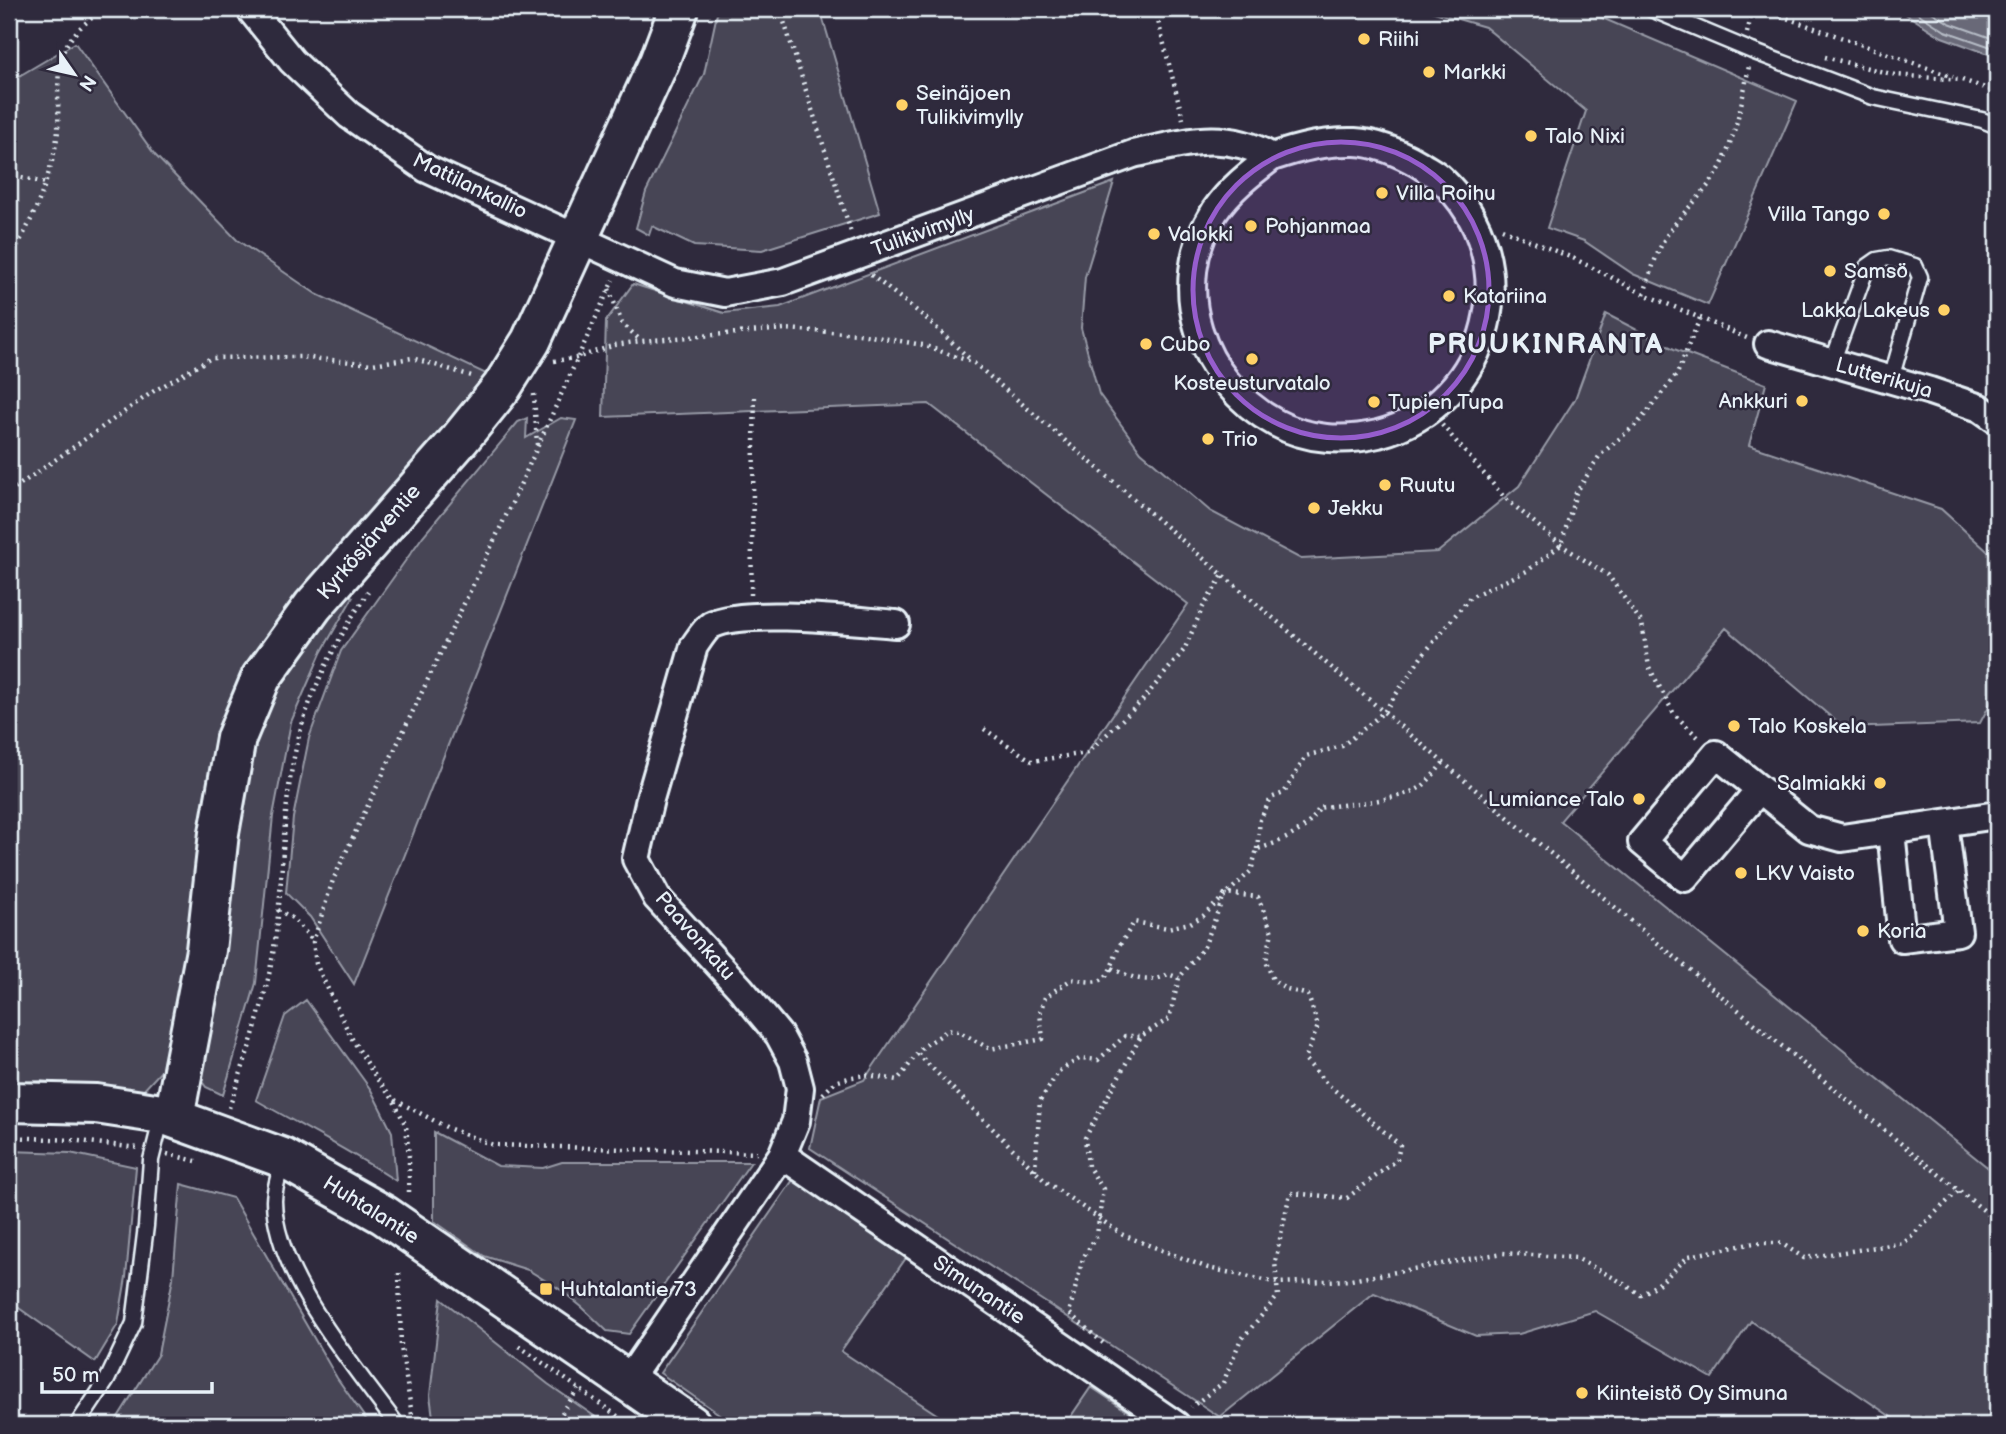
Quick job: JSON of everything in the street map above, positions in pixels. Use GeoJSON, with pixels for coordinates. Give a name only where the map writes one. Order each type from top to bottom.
{"type":"FeatureCollection","features":[{"type":"Feature","properties":{"kind":"street","name":"Mattilankallio"},"geometry":{"type":"LineString","coordinates":[[250,9],[292,61],[349,115],[427,169],[577,238]]}},
{"type":"Feature","properties":{"kind":"street","name":"Kyrkösjärventie"},"geometry":{"type":"LineString","coordinates":[[163,1127],[206,950],[219,833],[236,738],[261,678],[313,606],[460,439],[521,393],[531,341],[659,62],[679,9]]}},
{"type":"Feature","properties":{"kind":"street","name":"Tulikivimylly"},"geometry":{"type":"LineString","coordinates":[[577,238],[675,283],[725,293],[783,282],[855,243],[1133,154],[1188,142],[1230,140],[1254,147],[1272,157]]}},
{"type":"Feature","properties":{"kind":"street"},"geometry":{"type":"LineString","coordinates":[[1357,142],[1401,153],[1440,178],[1470,214],[1485,247],[1490,283],[1488,320],[1476,355],[1456,385],[1429,411],[1397,429],[1361,438],[1324,438],[1287,429],[1255,412],[1228,387],[1207,355],[1195,320],[1194,308],[1193,283],[1199,247],[1214,213],[1237,183],[1272,157],[1310,144],[1357,142]]}},
{"type":"Feature","properties":{"kind":"street","name":"Lutterikuja"},"geometry":{"type":"LineString","coordinates":[[1768,344],[1980,408],[1997,420]]}},
{"type":"Feature","properties":{"kind":"street","name":"Paavonkatu"},"geometry":{"type":"LineString","coordinates":[[627,1382],[782,1155],[796,1121],[800,1088],[793,1061],[779,1035],[740,988],[657,898],[636,859],[650,799],[694,646],[709,626],[735,617],[896,624]]}},
{"type":"Feature","properties":{"kind":"street"},"geometry":{"type":"LineString","coordinates":[[1759,790],[1685,878],[1642,842],[1716,754],[1809,830],[1842,838],[1997,815]]}},
{"type":"Feature","properties":{"kind":"street"},"geometry":{"type":"LineString","coordinates":[[1891,831],[1902,939],[1958,932],[1944,823]]}},
{"type":"Feature","properties":{"kind":"street","name":"Huhtalantie"},"geometry":{"type":"LineString","coordinates":[[9,1102],[96,1104],[163,1127],[209,1147],[283,1158],[384,1215],[691,1425]]}},
{"type":"Feature","properties":{"kind":"street","name":"Simunantie"},"geometry":{"type":"LineString","coordinates":[[782,1155],[1174,1423]]}},
{"type":"Feature","properties":{"kind":"lane"},"geometry":{"type":"LineString","coordinates":[[1651,9],[1872,97],[1982,120],[1997,126]]}},
{"type":"Feature","properties":{"kind":"lane"},"geometry":{"type":"LineString","coordinates":[[1832,363],[1867,267],[1877,260],[1888,258],[1906,262],[1915,267],[1920,277],[1891,379]]}},
{"type":"Feature","properties":{"kind":"lane"},"geometry":{"type":"LineString","coordinates":[[77,1425],[107,1380],[134,1323],[163,1127]]}},
{"type":"Feature","properties":{"kind":"lane"},"geometry":{"type":"LineString","coordinates":[[283,1158],[274,1199],[276,1223],[284,1253],[342,1354],[397,1425]]}},
{"type":"Feature","properties":{"kind":"path"},"geometry":{"type":"LineString","coordinates":[[9,257],[18,246],[46,184],[57,134],[61,56],[88,19],[106,9]]}},
{"type":"Feature","properties":{"kind":"path"},"geometry":{"type":"LineString","coordinates":[[780,9],[865,269],[926,318],[974,363],[1444,763],[1850,1103],[1997,1221]]}},
{"type":"Feature","properties":{"kind":"path"},"geometry":{"type":"LineString","coordinates":[[1155,9],[1183,119],[1171,122]]}},
{"type":"Feature","properties":{"kind":"path"},"geometry":{"type":"LineString","coordinates":[[1761,9],[1997,92]]}},
{"type":"Feature","properties":{"kind":"path"},"geometry":{"type":"LineString","coordinates":[[1644,293],[1658,252],[1671,230],[1698,199],[1723,162],[1742,101],[1752,51]]}},
{"type":"Feature","properties":{"kind":"path"},"geometry":{"type":"LineString","coordinates":[[1817,55],[1895,75],[1961,80]]}},
{"type":"Feature","properties":{"kind":"path"},"geometry":{"type":"LineString","coordinates":[[9,173],[46,184]]}},
{"type":"Feature","properties":{"kind":"path"},"geometry":{"type":"LineString","coordinates":[[1470,214],[1575,259],[1745,338],[1768,344]]}},
{"type":"Feature","properties":{"kind":"path"},"geometry":{"type":"LineString","coordinates":[[855,243],[864,227]]}},
{"type":"Feature","properties":{"kind":"path"},"geometry":{"type":"LineString","coordinates":[[839,236],[855,243]]}},
{"type":"Feature","properties":{"kind":"path"},"geometry":{"type":"LineString","coordinates":[[409,1192],[406,1126],[393,1099],[351,1037],[316,964],[313,942],[333,880],[622,260]]}},
{"type":"Feature","properties":{"kind":"path"},"geometry":{"type":"LineString","coordinates":[[609,289],[622,323],[641,341]]}},
{"type":"Feature","properties":{"kind":"path"},"geometry":{"type":"LineString","coordinates":[[821,1097],[835,1082],[852,1077],[867,1074],[897,1080],[918,1054],[947,1030],[960,1032],[990,1049],[1043,1040],[1040,1013],[1045,996],[1072,979],[1094,983],[1108,976],[1117,949],[1134,922],[1168,928],[1190,923],[1203,916],[1251,871],[1260,820],[1271,797],[1284,793],[1306,756],[1342,746],[1384,712],[1422,656],[1470,597],[1527,571],[1560,545],[1576,493],[1600,455],[1639,422],[1677,374],[1700,318]]}},
{"type":"Feature","properties":{"kind":"path"},"geometry":{"type":"LineString","coordinates":[[556,351],[550,362],[641,341],[785,329],[847,333],[923,345],[974,363]]}},
{"type":"Feature","properties":{"kind":"path"},"geometry":{"type":"LineString","coordinates":[[9,492],[154,391],[211,358],[300,357],[373,364],[412,358],[521,393],[537,446]]}},
{"type":"Feature","properties":{"kind":"path"},"geometry":{"type":"LineString","coordinates":[[751,617],[755,392]]}},
{"type":"Feature","properties":{"kind":"path"},"geometry":{"type":"LineString","coordinates":[[1429,411],[1504,497],[1560,545],[1608,575],[1642,623],[1649,667],[1674,714],[1716,754]]}},
{"type":"Feature","properties":{"kind":"path"},"geometry":{"type":"LineString","coordinates":[[984,729],[1032,761],[1087,753],[1142,701],[1184,650],[1203,607],[1223,575]]}},
{"type":"Feature","properties":{"kind":"path"},"geometry":{"type":"LineString","coordinates":[[9,1137],[71,1140],[163,1127],[209,1147],[261,1002],[273,954],[288,798],[299,737],[323,671],[340,636],[370,589]]}},
{"type":"Feature","properties":{"kind":"path"},"geometry":{"type":"LineString","coordinates":[[1257,849],[1277,844],[1294,833],[1315,818],[1319,808],[1382,799],[1422,786],[1444,763]]}},
{"type":"Feature","properties":{"kind":"path"},"geometry":{"type":"LineString","coordinates":[[1115,1383],[1117,1356],[1069,1313],[1083,1258],[1097,1235],[1103,1189],[1087,1166],[1085,1138],[1141,1036],[1169,1019],[1180,978],[1204,947],[1226,893]]}},
{"type":"Feature","properties":{"kind":"path"},"geometry":{"type":"LineString","coordinates":[[1174,1423],[1223,1383],[1240,1341],[1278,1296],[1275,1262],[1290,1194],[1347,1198],[1397,1160],[1400,1145],[1326,1083],[1305,1059],[1318,1026],[1308,995],[1287,989],[1273,980],[1266,961],[1272,932],[1258,897],[1226,893]]}},
{"type":"Feature","properties":{"kind":"path"},"geometry":{"type":"LineString","coordinates":[[278,910],[294,919],[313,942]]}},
{"type":"Feature","properties":{"kind":"path"},"geometry":{"type":"LineString","coordinates":[[1112,968],[1131,978],[1158,980],[1168,974],[1180,978]]}},
{"type":"Feature","properties":{"kind":"path"},"geometry":{"type":"LineString","coordinates":[[1035,1170],[1041,1101],[1059,1071],[1081,1058],[1098,1060],[1125,1036],[1141,1036]]}},
{"type":"Feature","properties":{"kind":"path"},"geometry":{"type":"LineString","coordinates":[[918,1054],[1045,1181],[1123,1236],[1208,1268],[1278,1283],[1351,1280],[1503,1253],[1576,1258],[1616,1279],[1640,1296],[1661,1282],[1689,1256],[1754,1243],[1781,1243],[1804,1258],[1904,1243],[1959,1190]]}},
{"type":"Feature","properties":{"kind":"path"},"geometry":{"type":"LineString","coordinates":[[393,1099],[448,1128],[494,1145],[782,1155]]}},
{"type":"Feature","properties":{"kind":"path"},"geometry":{"type":"LineString","coordinates":[[399,1273],[401,1347],[414,1425]]}},
{"type":"Feature","properties":{"kind":"path"},"geometry":{"type":"LineString","coordinates":[[518,1345],[629,1425]]}},
{"type":"Feature","properties":{"kind":"path"},"geometry":{"type":"LineString","coordinates":[[554,1425],[578,1390]]}},
{"type":"Feature","properties":{"kind":"highlighted area"},"geometry":{"type":"Polygon","coordinates":[[[1357,142],[1401,153],[1440,178],[1470,214],[1485,247],[1491,283],[1488,320],[1476,355],[1456,385],[1429,411],[1397,429],[1361,438],[1324,438],[1288,429],[1255,412],[1228,387],[1207,355],[1195,320],[1193,283],[1199,247],[1214,213],[1237,183],[1272,157],[1310,144],[1357,142]]]}},
{"type":"Feature","properties":{"kind":"shaded area"},"geometry":{"type":"Polygon","coordinates":[[[718,9],[820,9],[880,213],[762,250],[694,246],[652,226],[649,235],[636,228],[646,192],[704,74],[718,9]]]}},
{"type":"Feature","properties":{"kind":"shaded area"},"geometry":{"type":"Polygon","coordinates":[[[1424,9],[1581,9],[1797,101],[1708,305],[1633,274],[1584,241],[1547,228],[1586,111],[1485,27],[1424,9]]]}},
{"type":"Feature","properties":{"kind":"shaded area"},"geometry":{"type":"Polygon","coordinates":[[[75,43],[155,155],[237,240],[316,294],[497,379],[254,661],[163,1069],[142,1092],[40,1081],[9,1083],[9,82],[75,43]]]}},
{"type":"Feature","properties":{"kind":"shaded area"},"geometry":{"type":"Polygon","coordinates":[[[1114,182],[1085,277],[1081,328],[1099,394],[1141,452],[1210,511],[1301,559],[1438,552],[1519,486],[1575,399],[1606,314],[1674,349],[1766,384],[1749,445],[1941,509],[1997,560],[1997,691],[1980,723],[1844,728],[1726,628],[1560,821],[1997,1175],[1997,1425],[1903,1425],[1751,1321],[1712,1378],[1595,1311],[1519,1334],[1476,1336],[1374,1293],[1220,1417],[810,1148],[821,1097],[864,1080],[1188,604],[929,404],[603,417],[606,321],[633,284],[724,313],[780,307],[1114,182]]]}},
{"type":"Feature","properties":{"kind":"shaded area"},"geometry":{"type":"Polygon","coordinates":[[[527,418],[526,438],[561,418],[576,420],[354,984],[310,917],[286,893],[293,818],[309,738],[341,651],[423,536],[518,422],[527,418]]]}},
{"type":"Feature","properties":{"kind":"shaded area"},"geometry":{"type":"Polygon","coordinates":[[[345,593],[353,597],[321,653],[291,722],[273,816],[256,983],[223,1095],[206,1087],[195,1072],[251,744],[267,704],[293,662],[345,593]]]}},
{"type":"Feature","properties":{"kind":"shaded area"},"geometry":{"type":"Polygon","coordinates":[[[306,1000],[371,1090],[392,1132],[396,1181],[256,1100],[285,1016],[306,1000]]]}},
{"type":"Feature","properties":{"kind":"shaded area"},"geometry":{"type":"Polygon","coordinates":[[[434,1132],[498,1166],[543,1168],[562,1162],[751,1162],[629,1334],[607,1331],[561,1290],[528,1270],[484,1256],[434,1221],[434,1132]]]}},
{"type":"Feature","properties":{"kind":"shaded area"},"geometry":{"type":"Polygon","coordinates":[[[9,1151],[70,1153],[136,1167],[126,1277],[118,1324],[95,1362],[9,1301],[9,1151]]]}},
{"type":"Feature","properties":{"kind":"shaded area"},"geometry":{"type":"Polygon","coordinates":[[[793,1180],[906,1258],[841,1351],[953,1425],[735,1425],[660,1373],[793,1180]]]}},
{"type":"Feature","properties":{"kind":"shaded area"},"geometry":{"type":"Polygon","coordinates":[[[181,1184],[233,1198],[337,1378],[370,1425],[113,1425],[158,1354],[173,1278],[181,1184]]]}},
{"type":"Feature","properties":{"kind":"shaded area"},"geometry":{"type":"Polygon","coordinates":[[[441,1299],[548,1384],[607,1425],[434,1425],[430,1395],[441,1299]]]}},
{"type":"Feature","properties":{"kind":"shaded area"},"geometry":{"type":"Polygon","coordinates":[[[1091,1387],[1148,1425],[1065,1425],[1091,1387]]]}},
{"type":"Feature","properties":{"kind":"water"},"geometry":{"type":"Polygon","coordinates":[[[1898,9],[1997,9],[1997,57],[1942,37],[1898,9]]]}},
{"type":"Feature","properties":{"kind":"place","name":"Riihi"},"geometry":{"type":"Point","coordinates":[1364,39]}},
{"type":"Feature","properties":{"kind":"place","name":"Markki"},"geometry":{"type":"Point","coordinates":[1429,72]}},
{"type":"Feature","properties":{"kind":"place","name":"Seinäjoen Tulikivimylly"},"geometry":{"type":"Point","coordinates":[902,105]}},
{"type":"Feature","properties":{"kind":"place","name":"Talo Nixi"},"geometry":{"type":"Point","coordinates":[1531,136]}},
{"type":"Feature","properties":{"kind":"place","name":"Villa Roihu"},"geometry":{"type":"Point","coordinates":[1382,193]}},
{"type":"Feature","properties":{"kind":"place","name":"Villa Tango"},"geometry":{"type":"Point","coordinates":[1884,214]}},
{"type":"Feature","properties":{"kind":"place","name":"Pohjanmaa"},"geometry":{"type":"Point","coordinates":[1251,226]}},
{"type":"Feature","properties":{"kind":"place","name":"Valokki"},"geometry":{"type":"Point","coordinates":[1154,234]}},
{"type":"Feature","properties":{"kind":"place","name":"Samsö"},"geometry":{"type":"Point","coordinates":[1830,271]}},
{"type":"Feature","properties":{"kind":"place","name":"Katariina"},"geometry":{"type":"Point","coordinates":[1449,296]}},
{"type":"Feature","properties":{"kind":"place","name":"Lakka Lakeus"},"geometry":{"type":"Point","coordinates":[1944,310]}},
{"type":"Feature","properties":{"kind":"place","name":"Cubo"},"geometry":{"type":"Point","coordinates":[1146,344]}},
{"type":"Feature","properties":{"kind":"place","name":"Kosteusturvatalo"},"geometry":{"type":"Point","coordinates":[1252,359]}},
{"type":"Feature","properties":{"kind":"place","name":"Ankkuri"},"geometry":{"type":"Point","coordinates":[1802,401]}},
{"type":"Feature","properties":{"kind":"place","name":"Tupien Tupa"},"geometry":{"type":"Point","coordinates":[1374,402]}},
{"type":"Feature","properties":{"kind":"place","name":"Trio"},"geometry":{"type":"Point","coordinates":[1208,439]}},
{"type":"Feature","properties":{"kind":"place","name":"Ruutu"},"geometry":{"type":"Point","coordinates":[1385,485]}},
{"type":"Feature","properties":{"kind":"place","name":"Jekku"},"geometry":{"type":"Point","coordinates":[1314,508]}},
{"type":"Feature","properties":{"kind":"place","name":"Talo Koskela"},"geometry":{"type":"Point","coordinates":[1734,726]}},
{"type":"Feature","properties":{"kind":"place","name":"Salmiakki"},"geometry":{"type":"Point","coordinates":[1880,783]}},
{"type":"Feature","properties":{"kind":"place","name":"Lumiance Talo"},"geometry":{"type":"Point","coordinates":[1639,799]}},
{"type":"Feature","properties":{"kind":"place","name":"LKV Vaisto"},"geometry":{"type":"Point","coordinates":[1741,873]}},
{"type":"Feature","properties":{"kind":"place","name":"Koria"},"geometry":{"type":"Point","coordinates":[1863,931]}},
{"type":"Feature","properties":{"kind":"place","name":"Huhtalantie 73"},"geometry":{"type":"Point","coordinates":[546,1289]}},
{"type":"Feature","properties":{"kind":"place","name":"Kiinteistö Oy Simuna"},"geometry":{"type":"Point","coordinates":[1582,1393]}},
{"type":"Feature","properties":{"kind":"district","name":"PRUUKINRANTA"},"geometry":{"type":"Point","coordinates":[1546,344]}}]}
